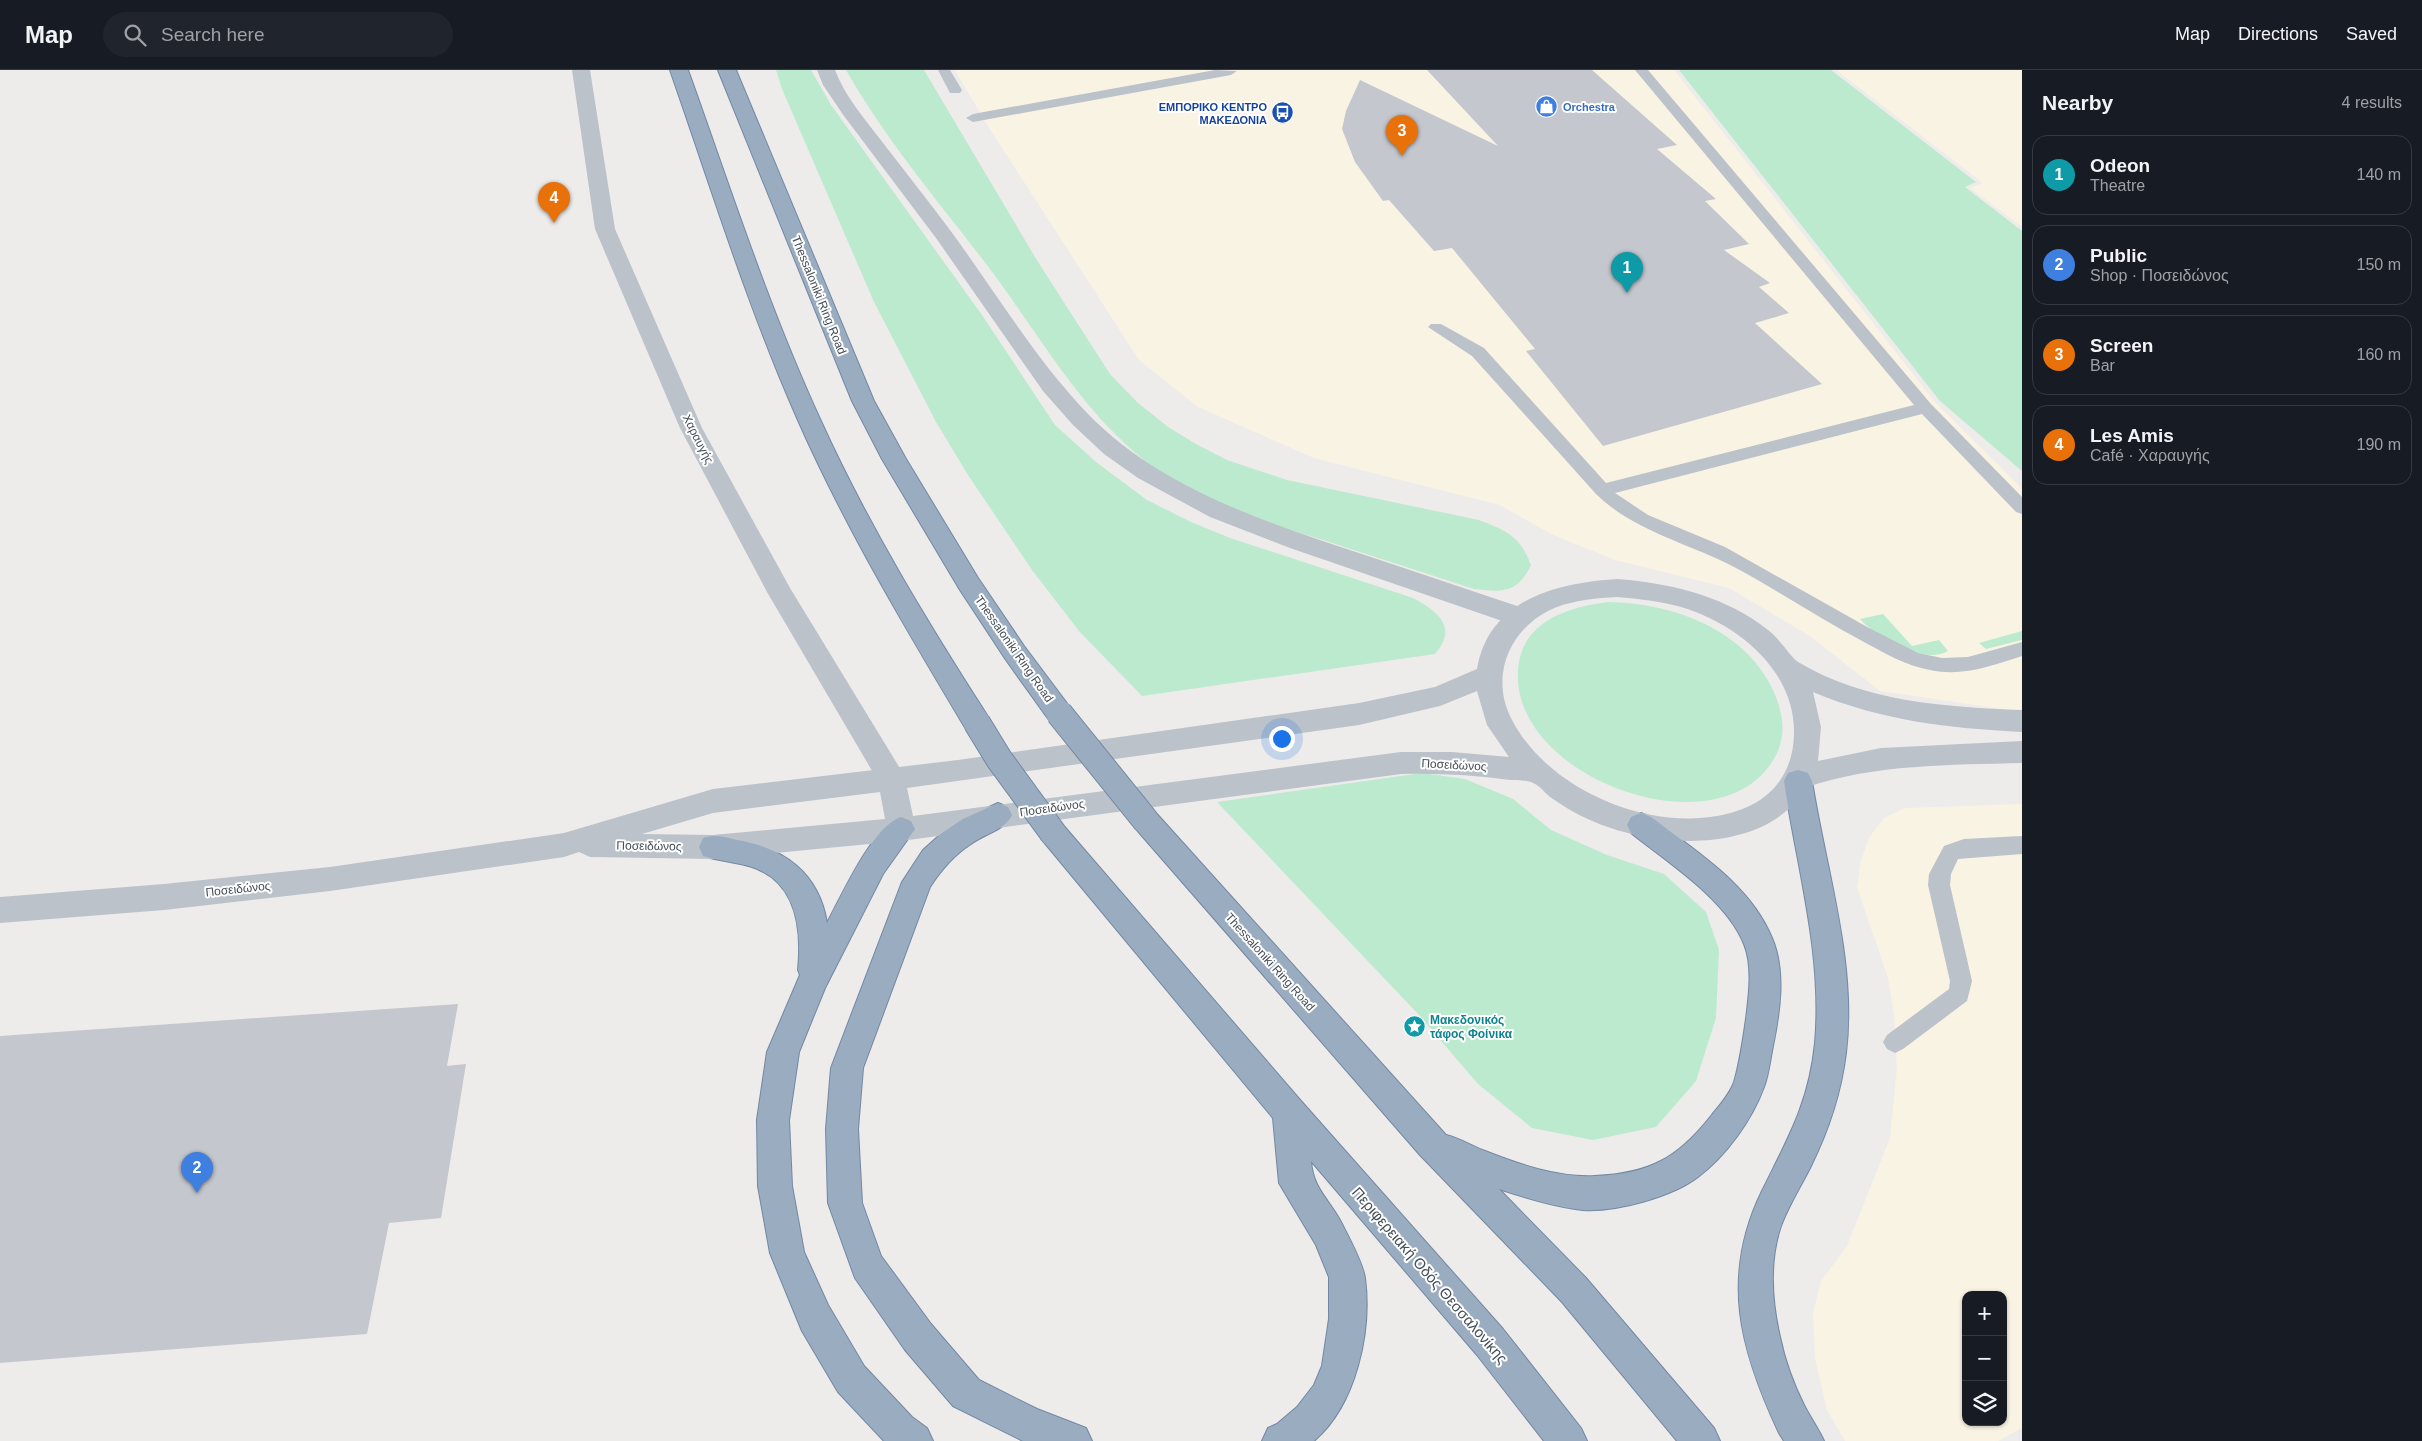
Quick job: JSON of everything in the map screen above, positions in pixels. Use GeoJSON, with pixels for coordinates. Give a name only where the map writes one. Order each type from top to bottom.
{"type":"FeatureCollection","features":[{"type":"Feature","properties":{"kind":"highway"},"geometry":{"type":"LineString","coordinates":[[679,70],[784,361],[808,418],[836,478],[917,627],[1004,766],[1053,832],[1289,1112],[1296,1184],[1328,1233],[1347,1277],[1347,1319],[1340,1366],[1328,1397],[1310,1420],[1288,1439],[1281,1441]]}},
{"type":"Feature","properties":{"kind":"highway","name":"Thessaloniki Ring Road"},"geometry":{"type":"LineString","coordinates":[[727,70],[863,401],[894,459],[964,577],[1015,653],[1059,713],[1146,821],[1432,1144]]}},
{"type":"Feature","properties":{"kind":"highway"},"geometry":{"type":"LineString","coordinates":[[1799,780],[1805,830],[1831,969],[1833,986],[1831,1042],[1820,1104],[1810,1130],[1762,1231],[1756,1273],[1759,1321],[1766,1358],[1780,1398],[1805,1441]]}},
{"type":"Feature","properties":{"kind":"highway"},"geometry":{"type":"LineString","coordinates":[[998,815],[970,827],[952,840],[930,860],[917,882],[847,1068],[842,1129],[845,1203],[867,1266],[918,1337],[966,1393],[1028,1425],[1073,1441]]}},
{"type":"Feature","properties":{"kind":"highway"},"geometry":{"type":"LineString","coordinates":[[1432,1144],[1486,1168],[1540,1185],[1585,1193],[1634,1188],[1685,1167],[1724,1126],[1746,1093],[1759,1037],[1764,968],[1757,939],[1738,911],[1713,882],[1641,825]]}},
{"type":"Feature","properties":{"kind":"highway"},"geometry":{"type":"LineString","coordinates":[[901,829],[917,882]]}},
{"type":"Feature","properties":{"kind":"highway"},"geometry":{"type":"LineString","coordinates":[[901,829],[873,865],[811,984],[783,1052],[773,1120],[775,1186],[787,1253],[815,1318],[851,1379],[899,1430],[914,1441]]}},
{"type":"Feature","properties":{"kind":"highway"},"geometry":{"type":"LineString","coordinates":[[713,847],[762,858],[788,873],[802,891],[814,921],[816,948],[811,984]]}},
{"type":"Feature","properties":{"kind":"highway","name":"Περιφερειακή Οδός Θεσσαλονίκης"},"geometry":{"type":"LineString","coordinates":[[1289,1112],[1490,1342],[1568,1441]]}},
{"type":"Feature","properties":{"kind":"highway"},"geometry":{"type":"LineString","coordinates":[[1432,1144],[1574,1290],[1701,1441]]}},
{"type":"Feature","properties":{"kind":"street","name":"Χαραυγής"},"geometry":{"type":"LineString","coordinates":[[581,70],[605,229],[691,428],[780,592],[891,778],[901,829]]}},
{"type":"Feature","properties":{"kind":"street"},"geometry":{"type":"LineString","coordinates":[[826,70],[832,84],[850,112],[943,234],[1066,406],[1124,459],[1178,492],[1228,516],[1520,617]]}},
{"type":"Feature","properties":{"kind":"street"},"geometry":{"type":"LineString","coordinates":[[1617,588],[1662,592],[1703,606],[1732,619],[1768,646],[1787,668],[1804,700],[1808,722],[1807,761],[1799,780],[1771,808],[1746,821],[1718,829],[1684,831],[1641,825],[1616,819],[1558,789],[1538,772],[1511,741],[1500,725],[1492,703],[1489,675],[1499,642],[1520,617],[1544,602],[1572,592],[1617,588]]}},
{"type":"Feature","properties":{"kind":"street"},"geometry":{"type":"LineString","coordinates":[[1787,668],[1837,692],[1901,711],[1957,718],[2022,721]]}},
{"type":"Feature","properties":{"kind":"street","name":"Ποσειδώνος"},"geometry":{"type":"LineString","coordinates":[[0,910],[164,897],[330,879],[564,845],[713,801],[1359,714],[1440,696],[1489,675]]}},
{"type":"Feature","properties":{"kind":"street"},"geometry":{"type":"LineString","coordinates":[[1799,780],[1848,765],[1887,760],[2022,752]]}},
{"type":"Feature","properties":{"kind":"street","name":"Ποσειδώνος"},"geometry":{"type":"LineString","coordinates":[[564,845],[713,847],[901,829],[1401,763],[1472,764],[1538,772]]}},
{"type":"Feature","properties":{"kind":"lane"},"geometry":{"type":"LineString","coordinates":[[944,70],[955,90]]}},
{"type":"Feature","properties":{"kind":"lane"},"geometry":{"type":"LineString","coordinates":[[1641,70],[1925,408],[2022,508]]}},
{"type":"Feature","properties":{"kind":"lane"},"geometry":{"type":"LineString","coordinates":[[973,118],[1231,71]]}},
{"type":"Feature","properties":{"kind":"lane"},"geometry":{"type":"LineString","coordinates":[[1436,327],[1478,352],[1611,500],[1623,508],[1669,532],[1718,551],[1912,658],[1930,664],[1967,666],[2022,650]]}},
{"type":"Feature","properties":{"kind":"lane"},"geometry":{"type":"LineString","coordinates":[[1602,490],[1925,408]]}},
{"type":"Feature","properties":{"kind":"lane"},"geometry":{"type":"LineString","coordinates":[[1895,1042],[1959,994],[1961,981],[1939,885],[1940,874],[1950,852],[1964,848],[2022,845]]}},
{"type":"Feature","properties":{"kind":"shaded area"},"geometry":{"type":"Polygon","coordinates":[[[955,70],[1674,70],[1935,402],[2022,489],[2022,712],[1880,691],[1810,636],[1729,588],[1615,560],[1551,534],[1500,505],[1314,458],[1198,407],[1139,360],[986,123],[955,70]]]}},
{"type":"Feature","properties":{"kind":"shaded area"},"geometry":{"type":"Polygon","coordinates":[[[1836,70],[2022,70],[2022,227],[1970,188],[1983,183],[1836,70]]]}},
{"type":"Feature","properties":{"kind":"shaded area"},"geometry":{"type":"Polygon","coordinates":[[[2022,804],[2022,1428],[1998,1441],[1845,1441],[1827,1410],[1815,1358],[1813,1313],[1821,1281],[1847,1246],[1890,1138],[1897,1068],[1894,1015],[1888,978],[1857,887],[1861,860],[1870,836],[1884,818],[1905,808],[2022,804]]]}},
{"type":"Feature","properties":{"kind":"green space"},"geometry":{"type":"Polygon","coordinates":[[[776,70],[811,70],[831,105],[982,315],[1055,425],[1096,462],[1147,500],[1191,522],[1230,538],[1413,598],[1437,614],[1445,628],[1442,644],[1435,654],[1142,696],[1079,631],[1032,570],[968,475],[936,422],[874,302],[782,89],[776,70]]]}},
{"type":"Feature","properties":{"kind":"green space"},"geometry":{"type":"Polygon","coordinates":[[[846,70],[924,70],[1038,262],[1110,374],[1137,402],[1168,427],[1227,460],[1287,480],[1479,520],[1489,524],[1505,531],[1522,547],[1531,565],[1526,574],[1514,586],[1508,589],[1493,591],[1474,589],[1226,507],[1191,491],[1146,461],[1120,439],[1075,388],[996,277],[898,150],[846,70]]]}},
{"type":"Feature","properties":{"kind":"green space"},"geometry":{"type":"Polygon","coordinates":[[[1679,70],[1831,70],[1976,182],[1965,187],[2022,231],[2022,471],[1940,401],[1679,70]]]}},
{"type":"Feature","properties":{"kind":"green space"},"geometry":{"type":"Polygon","coordinates":[[[1609,602],[1655,607],[1701,622],[1722,633],[1741,647],[1757,664],[1770,684],[1778,703],[1782,723],[1781,743],[1772,762],[1743,789],[1705,801],[1661,800],[1616,788],[1575,767],[1542,737],[1522,702],[1519,662],[1523,647],[1541,625],[1553,617],[1581,607],[1609,602]]]}},
{"type":"Feature","properties":{"kind":"green space"},"geometry":{"type":"Polygon","coordinates":[[[1883,614],[1912,646],[1939,640],[1948,651],[1927,655],[1914,652],[1889,641],[1860,619],[1883,614]]]}},
{"type":"Feature","properties":{"kind":"green space"},"geometry":{"type":"Polygon","coordinates":[[[2022,631],[2022,640],[1986,649],[1979,643],[2022,631]]]}},
{"type":"Feature","properties":{"kind":"green space"},"geometry":{"type":"Polygon","coordinates":[[[1422,773],[1465,779],[1513,799],[1551,830],[1607,855],[1664,874],[1706,912],[1719,950],[1716,1018],[1696,1081],[1656,1127],[1593,1140],[1532,1128],[1478,1084],[1418,1014],[1217,802],[1422,773]]]}},
{"type":"Feature","properties":{"kind":"building"},"geometry":{"type":"Polygon","coordinates":[[[1427,70],[1592,70],[1677,145],[1657,149],[1716,199],[1705,201],[1749,244],[1724,250],[1770,283],[1759,287],[1789,313],[1755,323],[1822,384],[1603,446],[1526,351],[1535,349],[1452,248],[1434,251],[1389,200],[1383,201],[1355,162],[1342,129],[1346,111],[1360,80],[1498,146],[1427,70]]]}},
{"type":"Feature","properties":{"kind":"building"},"geometry":{"type":"Polygon","coordinates":[[[458,1004],[447,1066],[466,1064],[441,1218],[389,1223],[367,1334],[0,1363],[0,1036],[458,1004]]]}},
{"type":"Feature","properties":{"kind":"place","name":"Orchestra"},"geometry":{"type":"Point","coordinates":[1547,107]}},
{"type":"Feature","properties":{"kind":"place","name":"ΕΜΠΟΡΙΚΟ ΚΕΝΤΡΟ ΜΑΚΕΔΟΝΙΑ"},"geometry":{"type":"Point","coordinates":[1283,113]}},
{"type":"Feature","properties":{"kind":"place","name":"Screen"},"geometry":{"type":"Point","coordinates":[1402,156]}},
{"type":"Feature","properties":{"kind":"place","name":"Les Amis"},"geometry":{"type":"Point","coordinates":[554,223]}},
{"type":"Feature","properties":{"kind":"place","name":"Odeon"},"geometry":{"type":"Point","coordinates":[1627,293]}},
{"type":"Feature","properties":{"kind":"place","name":"Μακεδονικός τάφος Φοίνικα"},"geometry":{"type":"Point","coordinates":[1414,1027]}},
{"type":"Feature","properties":{"kind":"place","name":"Public"},"geometry":{"type":"Point","coordinates":[197,1193]}}]}
